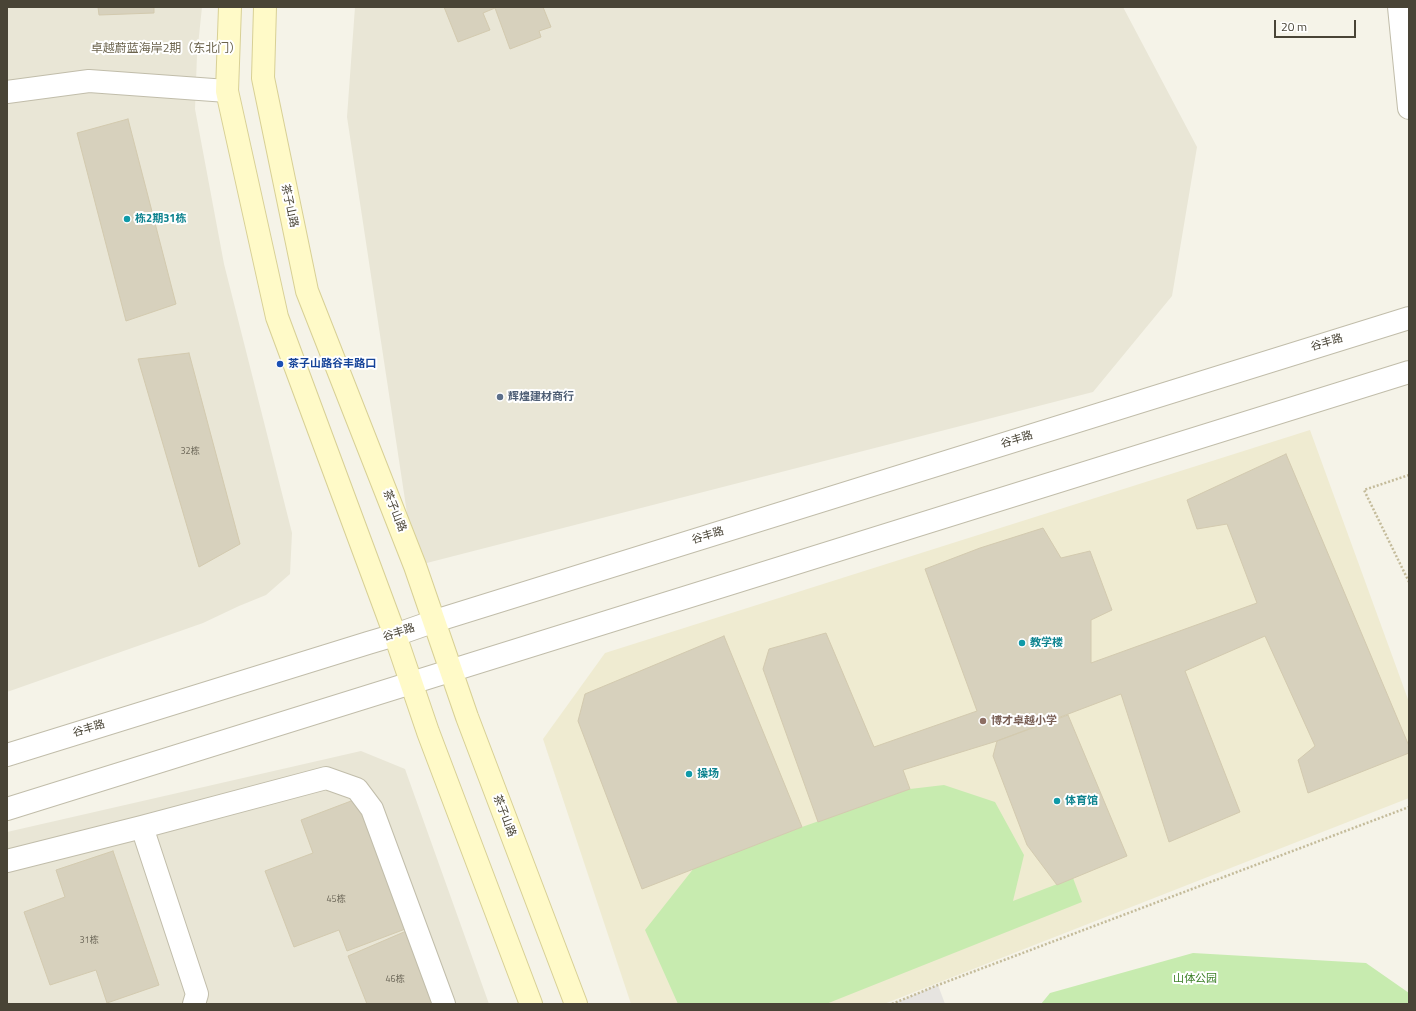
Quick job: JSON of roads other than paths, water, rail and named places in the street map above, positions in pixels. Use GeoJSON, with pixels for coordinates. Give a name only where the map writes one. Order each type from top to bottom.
{"type":"FeatureCollection","features":[{"type":"Feature","properties":{"kind":"main road"},"geometry":{"type":"LineString","coordinates":[[230,7],[227,91],[277,317],[395,635],[430,740],[531,1004]]}},
{"type":"Feature","properties":{"kind":"main road","name":"茶子山路"},"geometry":{"type":"LineString","coordinates":[[265,7],[263,78],[307,291],[415,566],[467,717],[576,1004]]}},
{"type":"Feature","properties":{"kind":"street"},"geometry":{"type":"LineString","coordinates":[[1400,7],[1409,108]]}},
{"type":"Feature","properties":{"kind":"street"},"geometry":{"type":"LineString","coordinates":[[7,92],[89,82],[227,91]]}},
{"type":"Feature","properties":{"kind":"street","name":"谷丰路"},"geometry":{"type":"LineString","coordinates":[[7,755],[1409,318]]}},
{"type":"Feature","properties":{"kind":"street"},"geometry":{"type":"LineString","coordinates":[[7,809],[1409,372]]}},
{"type":"Feature","properties":{"kind":"street"},"geometry":{"type":"LineString","coordinates":[[7,861],[326,778],[357,788],[372,809],[444,1004]]}},
{"type":"Feature","properties":{"kind":"street"},"geometry":{"type":"LineString","coordinates":[[142,827],[197,994],[194,1004]]}},
{"type":"Feature","properties":{"kind":"place","name":"栋2期31栋"},"geometry":{"type":"Point","coordinates":[127,219]}},
{"type":"Feature","properties":{"kind":"place","name":"茶子山路谷丰路口"},"geometry":{"type":"Point","coordinates":[280,364]}},
{"type":"Feature","properties":{"kind":"place","name":"辉煌建材商行"},"geometry":{"type":"Point","coordinates":[500,397]}},
{"type":"Feature","properties":{"kind":"place","name":"教学楼"},"geometry":{"type":"Point","coordinates":[1022,643]}},
{"type":"Feature","properties":{"kind":"place","name":"博才卓越小学"},"geometry":{"type":"Point","coordinates":[983,721]}},
{"type":"Feature","properties":{"kind":"place","name":"操场"},"geometry":{"type":"Point","coordinates":[689,774]}},
{"type":"Feature","properties":{"kind":"place","name":"体育馆"},"geometry":{"type":"Point","coordinates":[1057,801]}},
{"type":"Feature","properties":{"kind":"district","name":"卓越蔚蓝海岸2期（东北门）"},"geometry":{"type":"Point","coordinates":[166,49]}},
{"type":"Feature","properties":{"kind":"park label","name":"山体公园"},"geometry":{"type":"Point","coordinates":[1195,979]}}]}
